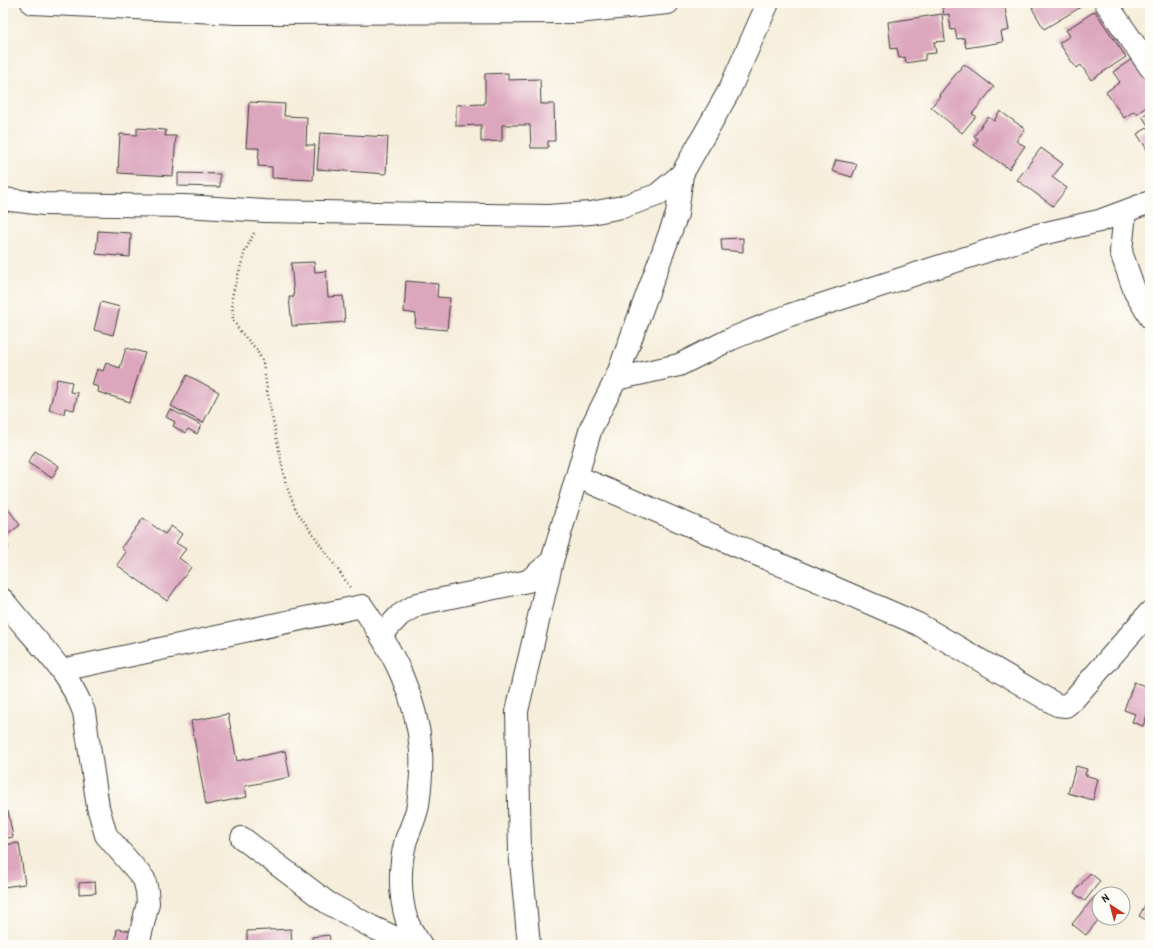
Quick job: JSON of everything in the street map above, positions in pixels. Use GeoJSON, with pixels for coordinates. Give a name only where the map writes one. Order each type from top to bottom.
{"type":"FeatureCollection","features":[{"type":"Feature","properties":{"kind":"street"},"geometry":{"type":"LineString","coordinates":[[32,3],[237,13],[475,7],[577,12],[668,3]]}},
{"type":"Feature","properties":{"kind":"street"},"geometry":{"type":"LineString","coordinates":[[3,199],[44,204],[185,206],[265,211],[548,216],[591,213],[622,206],[657,195],[682,174],[729,91],[768,3]]}},
{"type":"Feature","properties":{"kind":"street"},"geometry":{"type":"LineString","coordinates":[[1106,3],[1150,67]]}},
{"type":"Feature","properties":{"kind":"street"},"geometry":{"type":"LineString","coordinates":[[529,945],[520,851],[517,711],[552,561],[578,477],[591,428],[616,379],[677,214],[682,174]]}},
{"type":"Feature","properties":{"kind":"street"},"geometry":{"type":"LineString","coordinates":[[616,379],[679,365],[746,333],[790,315],[1033,236],[1099,221],[1150,202]]}},
{"type":"Feature","properties":{"kind":"street"},"geometry":{"type":"LineString","coordinates":[[1125,212],[1121,252],[1135,292],[1150,317]]}},
{"type":"Feature","properties":{"kind":"street"},"geometry":{"type":"LineString","coordinates":[[578,477],[918,624],[1057,705],[1066,706],[1074,700],[1150,612]]}},
{"type":"Feature","properties":{"kind":"street"},"geometry":{"type":"LineString","coordinates":[[382,634],[400,615],[418,604],[528,581],[552,561]]}},
{"type":"Feature","properties":{"kind":"street"},"geometry":{"type":"LineString","coordinates":[[3,600],[62,670],[73,687],[84,712],[96,792],[106,835],[144,879],[147,891],[148,903],[138,945]]}},
{"type":"Feature","properties":{"kind":"street"},"geometry":{"type":"LineString","coordinates":[[62,670],[362,606],[382,634],[403,675],[414,714],[421,751],[418,806],[406,841],[401,866],[403,899],[407,922],[421,945]]}},
{"type":"Feature","properties":{"kind":"street"},"geometry":{"type":"LineString","coordinates":[[242,838],[328,903],[372,927],[411,945]]}},
{"type":"Feature","properties":{"kind":"path"},"geometry":{"type":"LineString","coordinates":[[265,211],[245,251],[232,296],[234,320],[240,331],[256,349],[263,362],[268,396],[286,485],[296,510],[362,606]]}},
{"type":"Feature","properties":{"kind":"building"},"geometry":{"type":"Polygon","coordinates":[[[942,3],[1004,3],[1009,30],[1001,32],[1003,42],[966,48],[964,38],[957,39],[955,29],[951,30],[949,14],[944,15],[942,3]]]}},
{"type":"Feature","properties":{"kind":"building"},"geometry":{"type":"Polygon","coordinates":[[[1040,3],[1079,3],[1081,7],[1044,29],[1032,8],[1040,3]]]}},
{"type":"Feature","properties":{"kind":"building"},"geometry":{"type":"Polygon","coordinates":[[[1095,11],[1126,57],[1091,80],[1081,65],[1076,68],[1059,43],[1070,36],[1066,30],[1095,11]]]}},
{"type":"Feature","properties":{"kind":"building"},"geometry":{"type":"Polygon","coordinates":[[[942,14],[945,41],[934,42],[936,53],[925,54],[925,60],[906,63],[905,57],[899,58],[897,48],[891,49],[888,22],[942,14]]]}},
{"type":"Feature","properties":{"kind":"building"},"geometry":{"type":"Polygon","coordinates":[[[1132,59],[1150,84],[1150,101],[1146,103],[1148,106],[1136,114],[1134,111],[1124,118],[1106,92],[1120,82],[1113,72],[1132,59]]]}},
{"type":"Feature","properties":{"kind":"building"},"geometry":{"type":"Polygon","coordinates":[[[964,64],[994,87],[972,114],[976,116],[962,133],[931,107],[964,64]]]}},
{"type":"Feature","properties":{"kind":"building"},"geometry":{"type":"Polygon","coordinates":[[[508,73],[508,80],[540,79],[541,104],[554,104],[555,141],[548,141],[548,148],[531,148],[530,125],[502,125],[502,141],[481,142],[481,125],[456,126],[456,105],[485,104],[485,74],[508,73]]]}},
{"type":"Feature","properties":{"kind":"building"},"geometry":{"type":"Polygon","coordinates":[[[249,102],[285,104],[284,116],[307,117],[306,145],[315,145],[313,180],[272,178],[272,167],[258,166],[259,148],[246,148],[249,102]]]}},
{"type":"Feature","properties":{"kind":"building"},"geometry":{"type":"Polygon","coordinates":[[[1000,111],[1025,129],[1016,141],[1025,146],[1009,169],[974,145],[978,139],[974,136],[988,117],[994,121],[1000,111]]]}},
{"type":"Feature","properties":{"kind":"building"},"geometry":{"type":"Polygon","coordinates":[[[1150,111],[1150,154],[1137,134],[1149,127],[1142,116],[1150,111]]]}},
{"type":"Feature","properties":{"kind":"building"},"geometry":{"type":"Polygon","coordinates":[[[137,128],[166,130],[165,136],[176,136],[173,176],[118,173],[120,134],[137,135],[137,128]]]}},
{"type":"Feature","properties":{"kind":"building"},"geometry":{"type":"Polygon","coordinates":[[[320,133],[388,137],[386,174],[317,169],[320,133]]]}},
{"type":"Feature","properties":{"kind":"building"},"geometry":{"type":"Polygon","coordinates":[[[1041,148],[1063,164],[1052,177],[1067,188],[1053,206],[1017,180],[1041,148]]]}},
{"type":"Feature","properties":{"kind":"building"},"geometry":{"type":"Polygon","coordinates":[[[836,160],[857,164],[852,177],[832,171],[836,160]]]}},
{"type":"Feature","properties":{"kind":"building"},"geometry":{"type":"Polygon","coordinates":[[[178,173],[220,174],[220,187],[178,186],[178,173]]]}},
{"type":"Feature","properties":{"kind":"building"},"geometry":{"type":"Polygon","coordinates":[[[98,231],[131,233],[130,257],[96,254],[98,231]]]}},
{"type":"Feature","properties":{"kind":"building"},"geometry":{"type":"Polygon","coordinates":[[[743,238],[743,252],[722,250],[721,239],[743,238]]]}},
{"type":"Feature","properties":{"kind":"building"},"geometry":{"type":"Polygon","coordinates":[[[314,262],[315,272],[326,271],[328,297],[343,296],[345,322],[292,326],[289,297],[294,297],[291,263],[314,262]]]}},
{"type":"Feature","properties":{"kind":"building"},"geometry":{"type":"Polygon","coordinates":[[[406,281],[438,284],[437,297],[450,298],[447,330],[415,327],[416,314],[404,312],[406,281]]]}},
{"type":"Feature","properties":{"kind":"building"},"geometry":{"type":"Polygon","coordinates":[[[101,302],[120,307],[113,335],[94,330],[101,302]]]}},
{"type":"Feature","properties":{"kind":"building"},"geometry":{"type":"Polygon","coordinates":[[[126,348],[145,353],[130,402],[98,392],[99,387],[92,385],[97,369],[103,371],[106,363],[120,368],[126,348]]]}},
{"type":"Feature","properties":{"kind":"building"},"geometry":{"type":"Polygon","coordinates":[[[187,375],[219,392],[203,423],[171,406],[187,375]]]}},
{"type":"Feature","properties":{"kind":"building"},"geometry":{"type":"Polygon","coordinates":[[[57,379],[72,382],[70,392],[78,393],[74,410],[65,408],[64,414],[49,410],[57,379]]]}},
{"type":"Feature","properties":{"kind":"building"},"geometry":{"type":"Polygon","coordinates":[[[170,409],[201,425],[197,434],[188,429],[185,433],[173,426],[175,422],[166,417],[170,409]]]}},
{"type":"Feature","properties":{"kind":"building"},"geometry":{"type":"Polygon","coordinates":[[[35,451],[59,466],[52,478],[28,463],[35,451]]]}},
{"type":"Feature","properties":{"kind":"building"},"geometry":{"type":"Polygon","coordinates":[[[3,502],[20,525],[3,538],[3,502]]]}},
{"type":"Feature","properties":{"kind":"building"},"geometry":{"type":"Polygon","coordinates":[[[143,518],[165,534],[171,526],[182,534],[176,543],[186,549],[179,558],[191,567],[167,601],[117,565],[126,552],[121,548],[143,518]]]}},
{"type":"Feature","properties":{"kind":"building"},"geometry":{"type":"Polygon","coordinates":[[[3,538],[8,546],[3,549],[3,538]]]}},
{"type":"Feature","properties":{"kind":"building"},"geometry":{"type":"Polygon","coordinates":[[[1134,682],[1150,688],[1150,708],[1143,726],[1132,722],[1135,714],[1124,710],[1134,682]]]}},
{"type":"Feature","properties":{"kind":"building"},"geometry":{"type":"Polygon","coordinates":[[[228,714],[237,761],[285,751],[290,777],[245,786],[247,797],[206,805],[191,721],[228,714]]]}},
{"type":"Feature","properties":{"kind":"building"},"geometry":{"type":"Polygon","coordinates":[[[1076,766],[1087,769],[1085,775],[1098,779],[1093,800],[1068,793],[1076,766]]]}},
{"type":"Feature","properties":{"kind":"building"},"geometry":{"type":"Polygon","coordinates":[[[8,811],[13,837],[3,839],[3,813],[8,811]]]}},
{"type":"Feature","properties":{"kind":"building"},"geometry":{"type":"Polygon","coordinates":[[[19,843],[25,884],[3,887],[3,845],[19,843]]]}},
{"type":"Feature","properties":{"kind":"building"},"geometry":{"type":"Polygon","coordinates":[[[1090,873],[1100,881],[1096,886],[1091,886],[1091,893],[1085,901],[1074,893],[1090,873]]]}},
{"type":"Feature","properties":{"kind":"building"},"geometry":{"type":"Polygon","coordinates":[[[95,882],[96,893],[79,894],[79,883],[95,882]]]}},
{"type":"Feature","properties":{"kind":"building"},"geometry":{"type":"Polygon","coordinates":[[[1150,884],[1150,896],[1145,894],[1150,884]]]}},
{"type":"Feature","properties":{"kind":"building"},"geometry":{"type":"Polygon","coordinates":[[[1150,896],[1150,922],[1139,916],[1150,896]]]}},
{"type":"Feature","properties":{"kind":"building"},"geometry":{"type":"Polygon","coordinates":[[[1091,901],[1091,926],[1093,926],[1086,935],[1072,924],[1091,901]]]}},
{"type":"Feature","properties":{"kind":"building"},"geometry":{"type":"Polygon","coordinates":[[[117,929],[133,931],[131,945],[115,945],[117,929]]]}},
{"type":"Feature","properties":{"kind":"building"},"geometry":{"type":"Polygon","coordinates":[[[291,929],[292,945],[247,945],[247,931],[291,929]]]}},
{"type":"Feature","properties":{"kind":"building"},"geometry":{"type":"Polygon","coordinates":[[[329,935],[331,945],[313,945],[312,937],[329,935]]]}},
{"type":"Feature","properties":{"kind":"building"},"geometry":{"type":"Polygon","coordinates":[[[1073,941],[1077,945],[1068,945],[1073,941]]]}}]}
